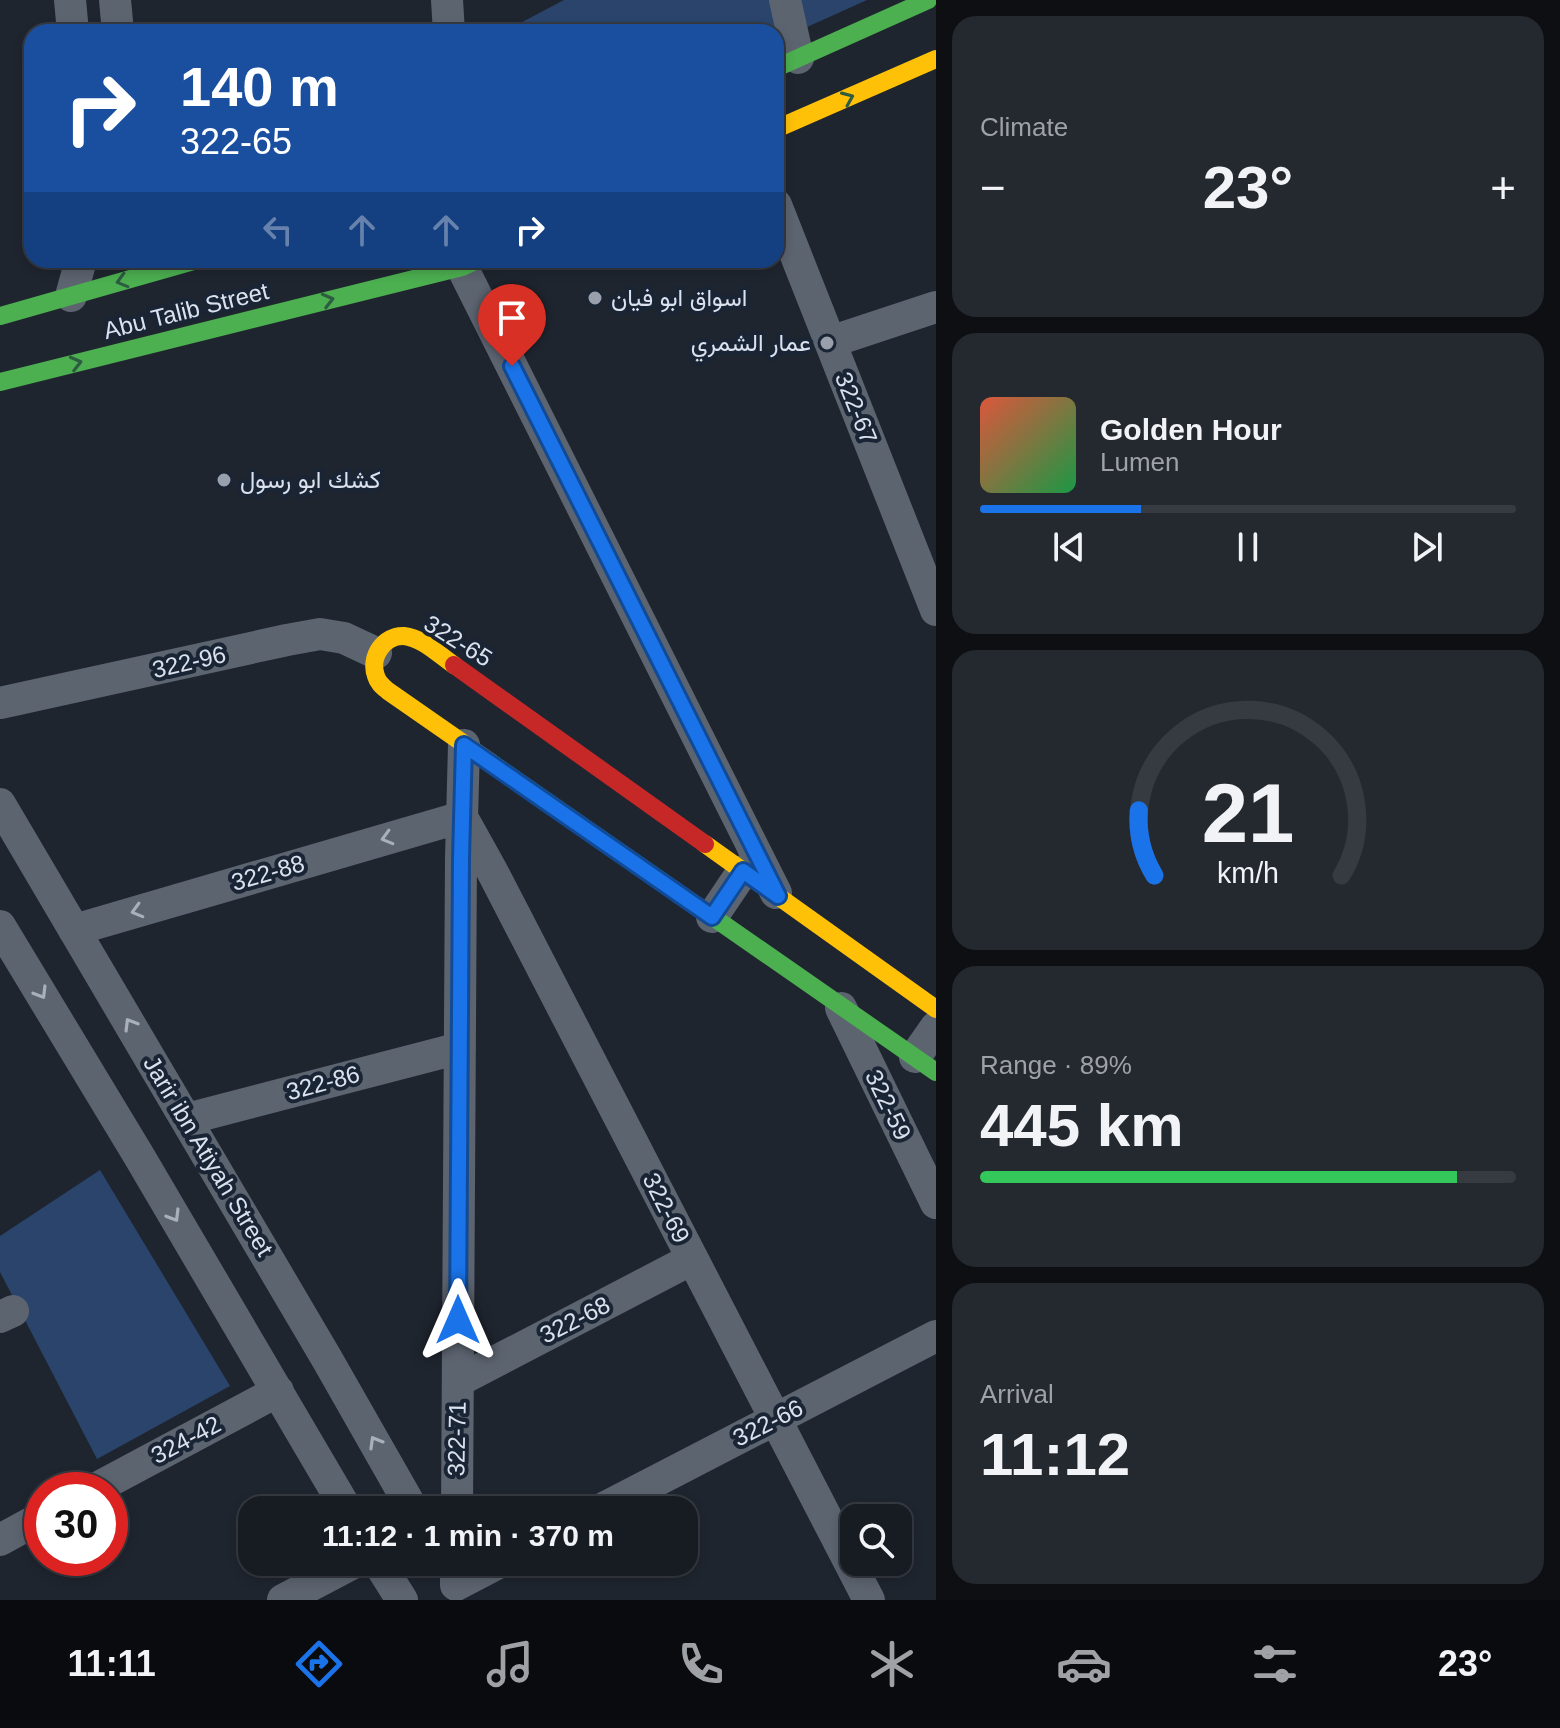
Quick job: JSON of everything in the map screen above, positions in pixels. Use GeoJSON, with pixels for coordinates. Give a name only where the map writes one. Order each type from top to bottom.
{"type":"FeatureCollection","features":[{"type":"Feature","properties":{"kind":"street"},"geometry":{"type":"LineString","coordinates":[[70,0],[72,24]]}},
{"type":"Feature","properties":{"kind":"street"},"geometry":{"type":"LineString","coordinates":[[115,0],[117,24]]}},
{"type":"Feature","properties":{"kind":"street"},"geometry":{"type":"LineString","coordinates":[[447,0],[448,24]]}},
{"type":"Feature","properties":{"kind":"street"},"geometry":{"type":"LineString","coordinates":[[785,0],[787,63],[928,0]]}},
{"type":"Feature","properties":{"kind":"street"},"geometry":{"type":"LineString","coordinates":[[784,126],[936,59]]}},
{"type":"Feature","properties":{"kind":"street","name":"322-67"},"geometry":{"type":"LineString","coordinates":[[784,225],[936,610]]}},
{"type":"Feature","properties":{"kind":"street"},"geometry":{"type":"LineString","coordinates":[[71,296],[79,268]]}},
{"type":"Feature","properties":{"kind":"street","name":"Abu Talib Street"},"geometry":{"type":"LineString","coordinates":[[0,316],[161,268]]}},
{"type":"Feature","properties":{"kind":"street","name":"Abu Talib Street"},"geometry":{"type":"LineString","coordinates":[[0,382],[450,268]]}},
{"type":"Feature","properties":{"kind":"street"},"geometry":{"type":"LineString","coordinates":[[472,268],[778,896]]}},
{"type":"Feature","properties":{"kind":"street"},"geometry":{"type":"LineString","coordinates":[[830,342],[936,307]]}},
{"type":"Feature","properties":{"kind":"street","name":"322-96"},"geometry":{"type":"LineString","coordinates":[[0,703],[320,634],[344,638],[376,653]]}},
{"type":"Feature","properties":{"kind":"street","name":"322-65"},"geometry":{"type":"LineString","coordinates":[[376,653],[383,643],[394,637],[419,640],[936,1009]]}},
{"type":"Feature","properties":{"kind":"street"},"geometry":{"type":"LineString","coordinates":[[376,653],[374,667],[377,681],[389,692],[926,1065],[936,1027]]}},
{"type":"Feature","properties":{"kind":"street","name":"322-71"},"geometry":{"type":"LineString","coordinates":[[457,1496],[464,745]]}},
{"type":"Feature","properties":{"kind":"street","name":"Jarir ibn Atiyah Street"},"geometry":{"type":"LineString","coordinates":[[0,804],[405,1496]]}},
{"type":"Feature","properties":{"kind":"street","name":"322-88"},"geometry":{"type":"LineString","coordinates":[[74,930],[462,817]]}},
{"type":"Feature","properties":{"kind":"street","name":"322-69"},"geometry":{"type":"LineString","coordinates":[[462,817],[869,1600]]}},
{"type":"Feature","properties":{"kind":"street"},"geometry":{"type":"LineString","coordinates":[[712,917],[743,871]]}},
{"type":"Feature","properties":{"kind":"street"},"geometry":{"type":"LineString","coordinates":[[0,926],[339,1496]]}},
{"type":"Feature","properties":{"kind":"street","name":"322-59"},"geometry":{"type":"LineString","coordinates":[[840,1006],[936,1203]]}},
{"type":"Feature","properties":{"kind":"street","name":"322-86"},"geometry":{"type":"LineString","coordinates":[[187,1119],[460,1048]]}},
{"type":"Feature","properties":{"kind":"street","name":"322-68"},"geometry":{"type":"LineString","coordinates":[[458,1381],[692,1259]]}},
{"type":"Feature","properties":{"kind":"street","name":"322-66"},"geometry":{"type":"LineString","coordinates":[[627,1496],[936,1336]]}},
{"type":"Feature","properties":{"kind":"street","name":"324-42"},"geometry":{"type":"LineString","coordinates":[[127,1472],[278,1391]]}},
{"type":"Feature","properties":{"kind":"street"},"geometry":{"type":"LineString","coordinates":[[0,1540],[24,1527]]}},
{"type":"Feature","properties":{"kind":"street"},"geometry":{"type":"LineString","coordinates":[[283,1600],[328,1576]]}},
{"type":"Feature","properties":{"kind":"street"},"geometry":{"type":"LineString","coordinates":[[387,1576],[402,1600]]}},
{"type":"Feature","properties":{"kind":"shaded area"},"geometry":{"type":"Polygon","coordinates":[[[564,0],[867,0],[784,37],[784,24],[518,24],[564,0]]]}},
{"type":"Feature","properties":{"kind":"shaded area"},"geometry":{"type":"Polygon","coordinates":[[[100,1170],[230,1386],[97,1459],[0,1272],[0,1236],[100,1170]]]}},
{"type":"Feature","properties":{"kind":"traffic: fast"},"geometry":{"type":"LineString","coordinates":[[784,64],[928,0]]}},
{"type":"Feature","properties":{"kind":"traffic: fast"},"geometry":{"type":"LineString","coordinates":[[0,316],[169,268]]}},
{"type":"Feature","properties":{"kind":"traffic: fast"},"geometry":{"type":"LineString","coordinates":[[0,382],[458,268]]}},
{"type":"Feature","properties":{"kind":"traffic: fast"},"geometry":{"type":"LineString","coordinates":[[490,762],[936,1072]]}},
{"type":"Feature","properties":{"kind":"traffic: slow"},"geometry":{"type":"LineString","coordinates":[[784,126],[936,59]]}},
{"type":"Feature","properties":{"kind":"traffic: slow"},"geometry":{"type":"LineString","coordinates":[[454,665],[424,643],[404,636],[390,639],[380,648],[374,669],[378,681],[388,691],[490,762]]}},
{"type":"Feature","properties":{"kind":"traffic: slow"},"geometry":{"type":"LineString","coordinates":[[705,844],[936,1009]]}},
{"type":"Feature","properties":{"kind":"traffic: jam"},"geometry":{"type":"LineString","coordinates":[[454,665],[705,844]]}},
{"type":"Feature","properties":{"kind":"place","name":"اسواق ابو فيان"},"geometry":{"type":"Point","coordinates":[595,298]}},
{"type":"Feature","properties":{"kind":"place","name":"عمار الشمري"},"geometry":{"type":"Point","coordinates":[827,343]}},
{"type":"Feature","properties":{"kind":"place","name":"كشك ابو رسول"},"geometry":{"type":"Point","coordinates":[224,480]}},
{"type":"Feature","properties":{"kind":"route"},"geometry":{"type":"LineString","coordinates":[[458,1320],[464,745],[712,917],[743,871],[778,896],[512,366]]}}]}
